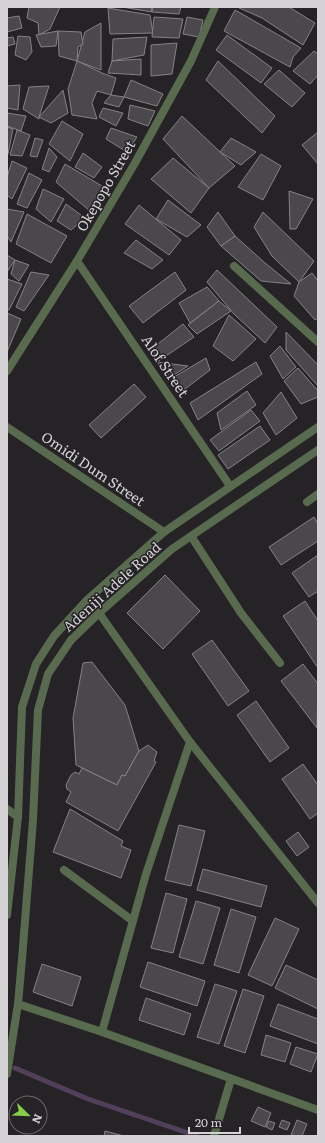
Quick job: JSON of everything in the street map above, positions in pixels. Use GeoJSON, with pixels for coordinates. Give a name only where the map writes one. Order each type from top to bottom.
{"type":"FeatureCollection","features":[{"type":"Feature","properties":{"kind":"street","name":"Okepopo Street"},"geometry":{"type":"LineString","coordinates":[[7,371],[77,261],[188,67],[215,7]]}},
{"type":"Feature","properties":{"kind":"street","name":"Alof Street"},"geometry":{"type":"LineString","coordinates":[[77,261],[230,486]]}},
{"type":"Feature","properties":{"kind":"street"},"geometry":{"type":"LineString","coordinates":[[234,266],[318,342]]}},
{"type":"Feature","properties":{"kind":"street","name":"Omidi Dum Street"},"geometry":{"type":"LineString","coordinates":[[7,426],[164,532]]}},
{"type":"Feature","properties":{"kind":"street","name":"Adeniji Adele Road"},"geometry":{"type":"LineString","coordinates":[[7,915],[18,817],[22,707],[36,664],[54,636],[87,600],[164,532],[318,427]]}},
{"type":"Feature","properties":{"kind":"street","name":"Adeniji Adele Road"},"geometry":{"type":"LineString","coordinates":[[7,1074],[18,1004],[33,820],[38,710],[48,674],[71,640],[99,613],[172,549],[318,450]]}},
{"type":"Feature","properties":{"kind":"street"},"geometry":{"type":"LineString","coordinates":[[307,502],[318,494]]}},
{"type":"Feature","properties":{"kind":"street"},"geometry":{"type":"LineString","coordinates":[[191,536],[242,613],[280,663]]}},
{"type":"Feature","properties":{"kind":"street"},"geometry":{"type":"LineString","coordinates":[[99,613],[190,742],[318,903]]}},
{"type":"Feature","properties":{"kind":"street"},"geometry":{"type":"LineString","coordinates":[[102,1032],[146,874],[190,742]]}},
{"type":"Feature","properties":{"kind":"street"},"geometry":{"type":"LineString","coordinates":[[7,809],[18,817]]}},
{"type":"Feature","properties":{"kind":"street"},"geometry":{"type":"LineString","coordinates":[[64,870],[133,921]]}},
{"type":"Feature","properties":{"kind":"street"},"geometry":{"type":"LineString","coordinates":[[18,1004],[102,1032],[318,1110]]}},
{"type":"Feature","properties":{"kind":"street"},"geometry":{"type":"LineString","coordinates":[[214,1136],[231,1079]]}},
{"type":"Feature","properties":{"kind":"building"},"geometry":{"type":"Polygon","coordinates":[[[29,7],[60,7],[50,29],[39,35],[38,23],[27,18],[29,7]]]}},
{"type":"Feature","properties":{"kind":"building"},"geometry":{"type":"Polygon","coordinates":[[[122,7],[151,7],[152,12],[122,7]]]}},
{"type":"Feature","properties":{"kind":"building"},"geometry":{"type":"Polygon","coordinates":[[[153,7],[181,7],[179,14],[152,12],[153,7]]]}},
{"type":"Feature","properties":{"kind":"building"},"geometry":{"type":"Polygon","coordinates":[[[237,7],[289,7],[315,23],[303,45],[262,18],[237,7]]]}},
{"type":"Feature","properties":{"kind":"building"},"geometry":{"type":"Polygon","coordinates":[[[108,8],[150,15],[153,33],[110,34],[108,8]]]}},
{"type":"Feature","properties":{"kind":"building"},"geometry":{"type":"Polygon","coordinates":[[[235,10],[301,48],[293,57],[290,67],[224,31],[235,10]]]}},
{"type":"Feature","properties":{"kind":"building"},"geometry":{"type":"Polygon","coordinates":[[[19,16],[22,28],[7,32],[7,18],[19,16]]]}},
{"type":"Feature","properties":{"kind":"building"},"geometry":{"type":"Polygon","coordinates":[[[154,17],[183,19],[179,38],[152,37],[154,17]]]}},
{"type":"Feature","properties":{"kind":"building"},"geometry":{"type":"Polygon","coordinates":[[[187,17],[203,20],[199,37],[183,34],[187,17]]]}},
{"type":"Feature","properties":{"kind":"building"},"geometry":{"type":"Polygon","coordinates":[[[101,23],[101,70],[77,61],[85,32],[101,23]]]}},
{"type":"Feature","properties":{"kind":"building"},"geometry":{"type":"Polygon","coordinates":[[[58,31],[81,32],[83,44],[78,47],[77,61],[59,56],[58,31]]]}},
{"type":"Feature","properties":{"kind":"building"},"geometry":{"type":"Polygon","coordinates":[[[58,31],[56,46],[41,47],[36,35],[58,31]]]}},
{"type":"Feature","properties":{"kind":"building"},"geometry":{"type":"Polygon","coordinates":[[[227,35],[272,68],[261,83],[216,50],[227,35]]]}},
{"type":"Feature","properties":{"kind":"building"},"geometry":{"type":"Polygon","coordinates":[[[18,36],[30,37],[32,52],[26,60],[15,55],[18,36]]]}},
{"type":"Feature","properties":{"kind":"building"},"geometry":{"type":"Polygon","coordinates":[[[13,37],[15,44],[7,46],[7,38],[13,37]]]}},
{"type":"Feature","properties":{"kind":"building"},"geometry":{"type":"Polygon","coordinates":[[[147,37],[144,55],[112,61],[113,39],[147,37]]]}},
{"type":"Feature","properties":{"kind":"building"},"geometry":{"type":"Polygon","coordinates":[[[177,43],[172,74],[151,76],[151,45],[177,43]]]}},
{"type":"Feature","properties":{"kind":"building"},"geometry":{"type":"Polygon","coordinates":[[[314,51],[318,54],[318,75],[310,84],[293,71],[314,51]]]}},
{"type":"Feature","properties":{"kind":"building"},"geometry":{"type":"Polygon","coordinates":[[[141,59],[141,75],[108,73],[112,61],[141,59]]]}},
{"type":"Feature","properties":{"kind":"building"},"geometry":{"type":"Polygon","coordinates":[[[77,61],[116,78],[111,95],[97,91],[92,103],[97,119],[72,115],[68,89],[77,61]]]}},
{"type":"Feature","properties":{"kind":"building"},"geometry":{"type":"Polygon","coordinates":[[[218,61],[275,116],[262,133],[206,80],[218,61]]]}},
{"type":"Feature","properties":{"kind":"building"},"geometry":{"type":"Polygon","coordinates":[[[279,70],[305,93],[292,107],[264,84],[279,70]]]}},
{"type":"Feature","properties":{"kind":"building"},"geometry":{"type":"Polygon","coordinates":[[[131,80],[163,94],[157,106],[124,97],[131,80]]]}},
{"type":"Feature","properties":{"kind":"building"},"geometry":{"type":"Polygon","coordinates":[[[20,85],[18,110],[7,108],[7,86],[20,85]]]}},
{"type":"Feature","properties":{"kind":"building"},"geometry":{"type":"Polygon","coordinates":[[[49,86],[39,119],[23,109],[29,87],[49,86]]]}},
{"type":"Feature","properties":{"kind":"building"},"geometry":{"type":"Polygon","coordinates":[[[63,90],[68,113],[51,123],[39,117],[63,90]]]}},
{"type":"Feature","properties":{"kind":"building"},"geometry":{"type":"Polygon","coordinates":[[[111,95],[124,97],[119,107],[104,103],[111,95]]]}},
{"type":"Feature","properties":{"kind":"building"},"geometry":{"type":"Polygon","coordinates":[[[130,105],[155,111],[148,126],[128,119],[130,105]]]}},
{"type":"Feature","properties":{"kind":"building"},"geometry":{"type":"Polygon","coordinates":[[[103,108],[123,113],[116,126],[99,117],[103,108]]]}},
{"type":"Feature","properties":{"kind":"building"},"geometry":{"type":"Polygon","coordinates":[[[7,113],[26,116],[21,131],[7,126],[7,113]]]}},
{"type":"Feature","properties":{"kind":"building"},"geometry":{"type":"Polygon","coordinates":[[[182,116],[235,166],[209,188],[163,139],[182,116]]]}},
{"type":"Feature","properties":{"kind":"building"},"geometry":{"type":"Polygon","coordinates":[[[62,121],[83,134],[70,161],[49,144],[62,121]]]}},
{"type":"Feature","properties":{"kind":"building"},"geometry":{"type":"Polygon","coordinates":[[[7,127],[13,129],[8,154],[7,154],[7,127]]]}},
{"type":"Feature","properties":{"kind":"building"},"geometry":{"type":"Polygon","coordinates":[[[111,128],[137,137],[127,152],[106,139],[111,128]]]}},
{"type":"Feature","properties":{"kind":"building"},"geometry":{"type":"Polygon","coordinates":[[[17,130],[30,135],[22,156],[10,155],[17,130]]]}},
{"type":"Feature","properties":{"kind":"building"},"geometry":{"type":"Polygon","coordinates":[[[318,132],[318,164],[302,145],[318,132]]]}},
{"type":"Feature","properties":{"kind":"building"},"geometry":{"type":"Polygon","coordinates":[[[35,138],[43,140],[37,157],[30,156],[35,138]]]}},
{"type":"Feature","properties":{"kind":"building"},"geometry":{"type":"Polygon","coordinates":[[[231,138],[256,152],[241,165],[220,152],[231,138]]]}},
{"type":"Feature","properties":{"kind":"building"},"geometry":{"type":"Polygon","coordinates":[[[49,148],[57,157],[49,172],[42,169],[49,148]]]}},
{"type":"Feature","properties":{"kind":"building"},"geometry":{"type":"Polygon","coordinates":[[[83,153],[102,167],[94,178],[75,167],[83,153]]]}},
{"type":"Feature","properties":{"kind":"building"},"geometry":{"type":"Polygon","coordinates":[[[261,154],[281,166],[263,200],[238,187],[261,154]]]}},
{"type":"Feature","properties":{"kind":"building"},"geometry":{"type":"Polygon","coordinates":[[[173,158],[209,188],[191,213],[151,179],[173,158]]]}},
{"type":"Feature","properties":{"kind":"building"},"geometry":{"type":"Polygon","coordinates":[[[12,161],[27,168],[12,199],[7,195],[7,177],[12,161]]]}},
{"type":"Feature","properties":{"kind":"building"},"geometry":{"type":"Polygon","coordinates":[[[65,164],[107,189],[91,212],[56,182],[65,164]]]}},
{"type":"Feature","properties":{"kind":"building"},"geometry":{"type":"Polygon","coordinates":[[[29,173],[42,180],[27,208],[17,204],[29,173]]]}},
{"type":"Feature","properties":{"kind":"building"},"geometry":{"type":"Polygon","coordinates":[[[43,189],[64,199],[51,222],[36,209],[43,189]]]}},
{"type":"Feature","properties":{"kind":"building"},"geometry":{"type":"Polygon","coordinates":[[[289,191],[313,199],[296,229],[290,229],[289,191]]]}},
{"type":"Feature","properties":{"kind":"building"},"geometry":{"type":"Polygon","coordinates":[[[168,200],[201,225],[187,237],[156,219],[168,200]]]}},
{"type":"Feature","properties":{"kind":"building"},"geometry":{"type":"Polygon","coordinates":[[[66,204],[85,218],[71,230],[57,221],[66,204]]]}},
{"type":"Feature","properties":{"kind":"building"},"geometry":{"type":"Polygon","coordinates":[[[139,205],[181,240],[169,255],[125,224],[139,205]]]}},
{"type":"Feature","properties":{"kind":"building"},"geometry":{"type":"Polygon","coordinates":[[[7,209],[24,212],[11,242],[7,236],[7,209]]]}},
{"type":"Feature","properties":{"kind":"building"},"geometry":{"type":"Polygon","coordinates":[[[218,212],[235,236],[221,246],[207,227],[218,212]]]}},
{"type":"Feature","properties":{"kind":"building"},"geometry":{"type":"Polygon","coordinates":[[[263,212],[314,261],[299,282],[272,256],[254,227],[263,212]]]}},
{"type":"Feature","properties":{"kind":"building"},"geometry":{"type":"Polygon","coordinates":[[[27,214],[67,236],[51,263],[16,244],[27,214]]]}},
{"type":"Feature","properties":{"kind":"building"},"geometry":{"type":"Polygon","coordinates":[[[235,236],[291,284],[261,281],[221,246],[235,236]]]}},
{"type":"Feature","properties":{"kind":"building"},"geometry":{"type":"Polygon","coordinates":[[[136,240],[163,260],[152,269],[124,253],[136,240]]]}},
{"type":"Feature","properties":{"kind":"building"},"geometry":{"type":"Polygon","coordinates":[[[7,255],[15,260],[7,272],[7,255]]]}},
{"type":"Feature","properties":{"kind":"building"},"geometry":{"type":"Polygon","coordinates":[[[15,260],[29,265],[19,281],[11,274],[15,260]]]}},
{"type":"Feature","properties":{"kind":"building"},"geometry":{"type":"Polygon","coordinates":[[[217,270],[277,327],[265,343],[234,314],[207,282],[217,270]]]}},
{"type":"Feature","properties":{"kind":"building"},"geometry":{"type":"Polygon","coordinates":[[[31,272],[49,275],[24,311],[16,307],[31,272]]]}},
{"type":"Feature","properties":{"kind":"building"},"geometry":{"type":"Polygon","coordinates":[[[175,272],[186,290],[143,323],[129,306],[175,272]]]}},
{"type":"Feature","properties":{"kind":"building"},"geometry":{"type":"Polygon","coordinates":[[[312,273],[318,281],[318,318],[315,320],[294,296],[299,282],[312,273]]]}},
{"type":"Feature","properties":{"kind":"building"},"geometry":{"type":"Polygon","coordinates":[[[7,279],[22,284],[9,310],[7,309],[7,279]]]}},
{"type":"Feature","properties":{"kind":"building"},"geometry":{"type":"Polygon","coordinates":[[[207,287],[219,301],[190,323],[179,303],[207,287]]]}},
{"type":"Feature","properties":{"kind":"building"},"geometry":{"type":"Polygon","coordinates":[[[219,301],[231,311],[197,334],[188,325],[219,301]]]}},
{"type":"Feature","properties":{"kind":"building"},"geometry":{"type":"Polygon","coordinates":[[[7,313],[21,319],[7,352],[7,313]]]}},
{"type":"Feature","properties":{"kind":"building"},"geometry":{"type":"Polygon","coordinates":[[[229,315],[256,339],[233,361],[213,346],[229,315]]]}},
{"type":"Feature","properties":{"kind":"building"},"geometry":{"type":"Polygon","coordinates":[[[183,324],[194,337],[157,362],[149,351],[183,324]]]}},
{"type":"Feature","properties":{"kind":"building"},"geometry":{"type":"Polygon","coordinates":[[[286,332],[318,365],[318,386],[286,350],[286,332]]]}},
{"type":"Feature","properties":{"kind":"building"},"geometry":{"type":"Polygon","coordinates":[[[280,346],[296,367],[283,379],[270,356],[280,346]]]}},
{"type":"Feature","properties":{"kind":"building"},"geometry":{"type":"Polygon","coordinates":[[[206,358],[210,370],[181,392],[174,377],[206,358]]]}},
{"type":"Feature","properties":{"kind":"building"},"geometry":{"type":"Polygon","coordinates":[[[157,362],[188,366],[169,378],[157,362]]]}},
{"type":"Feature","properties":{"kind":"building"},"geometry":{"type":"Polygon","coordinates":[[[256,362],[262,374],[198,420],[190,403],[256,362]]]}},
{"type":"Feature","properties":{"kind":"building"},"geometry":{"type":"Polygon","coordinates":[[[298,368],[318,391],[318,397],[301,404],[284,381],[298,368]]]}},
{"type":"Feature","properties":{"kind":"building"},"geometry":{"type":"Polygon","coordinates":[[[134,384],[146,397],[101,438],[89,425],[134,384]]]}},
{"type":"Feature","properties":{"kind":"building"},"geometry":{"type":"Polygon","coordinates":[[[247,391],[256,405],[221,430],[217,413],[247,391]]]}},
{"type":"Feature","properties":{"kind":"building"},"geometry":{"type":"Polygon","coordinates":[[[281,392],[297,418],[276,435],[263,413],[281,392]]]}},
{"type":"Feature","properties":{"kind":"building"},"geometry":{"type":"Polygon","coordinates":[[[251,410],[260,421],[219,451],[210,440],[251,410]]]}},
{"type":"Feature","properties":{"kind":"building"},"geometry":{"type":"Polygon","coordinates":[[[260,426],[270,440],[228,469],[218,455],[260,426]]]}},
{"type":"Feature","properties":{"kind":"building"},"geometry":{"type":"Polygon","coordinates":[[[314,517],[318,524],[318,541],[281,565],[269,547],[314,517]]]}},
{"type":"Feature","properties":{"kind":"building"},"geometry":{"type":"Polygon","coordinates":[[[318,555],[318,591],[309,597],[292,573],[318,555]]]}},
{"type":"Feature","properties":{"kind":"building"},"geometry":{"type":"Polygon","coordinates":[[[165,575],[200,611],[163,649],[127,613],[165,575]]]}},
{"type":"Feature","properties":{"kind":"building"},"geometry":{"type":"Polygon","coordinates":[[[305,601],[318,621],[318,668],[283,616],[305,601]]]}},
{"type":"Feature","properties":{"kind":"building"},"geometry":{"type":"Polygon","coordinates":[[[212,640],[249,691],[228,706],[192,654],[212,640]]]}},
{"type":"Feature","properties":{"kind":"building"},"geometry":{"type":"Polygon","coordinates":[[[92,662],[125,705],[139,751],[125,776],[122,775],[117,785],[76,765],[73,718],[83,663],[92,662]]]}},
{"type":"Feature","properties":{"kind":"building"},"geometry":{"type":"Polygon","coordinates":[[[303,664],[318,684],[317,728],[281,681],[303,664]]]}},
{"type":"Feature","properties":{"kind":"building"},"geometry":{"type":"Polygon","coordinates":[[[256,701],[289,748],[270,762],[237,715],[256,701]]]}},
{"type":"Feature","properties":{"kind":"building"},"geometry":{"type":"Polygon","coordinates":[[[148,745],[157,752],[154,761],[156,762],[118,831],[66,802],[71,792],[67,789],[66,785],[71,775],[75,772],[79,774],[82,768],[117,785],[122,775],[125,776],[139,751],[148,745]]]}},
{"type":"Feature","properties":{"kind":"building"},"geometry":{"type":"Polygon","coordinates":[[[303,764],[318,785],[318,813],[310,819],[282,779],[303,764]]]}},
{"type":"Feature","properties":{"kind":"building"},"geometry":{"type":"Polygon","coordinates":[[[70,809],[123,841],[121,846],[131,850],[121,878],[53,852],[70,809]]]}},
{"type":"Feature","properties":{"kind":"building"},"geometry":{"type":"Polygon","coordinates":[[[179,825],[205,831],[191,886],[165,880],[179,825]]]}},
{"type":"Feature","properties":{"kind":"building"},"geometry":{"type":"Polygon","coordinates":[[[298,832],[309,847],[297,856],[286,841],[298,832]]]}},
{"type":"Feature","properties":{"kind":"building"},"geometry":{"type":"Polygon","coordinates":[[[203,869],[267,886],[261,907],[197,890],[203,869]]]}},
{"type":"Feature","properties":{"kind":"building"},"geometry":{"type":"Polygon","coordinates":[[[166,893],[187,899],[173,953],[151,948],[166,893]]]}},
{"type":"Feature","properties":{"kind":"building"},"geometry":{"type":"Polygon","coordinates":[[[196,901],[220,908],[203,964],[179,957],[196,901]]]}},
{"type":"Feature","properties":{"kind":"building"},"geometry":{"type":"Polygon","coordinates":[[[231,909],[256,917],[239,973],[214,965],[231,909]]]}},
{"type":"Feature","properties":{"kind":"building"},"geometry":{"type":"Polygon","coordinates":[[[275,918],[299,929],[272,986],[248,975],[275,918]]]}},
{"type":"Feature","properties":{"kind":"building"},"geometry":{"type":"Polygon","coordinates":[[[148,962],[205,981],[197,1006],[140,987],[148,962]]]}},
{"type":"Feature","properties":{"kind":"building"},"geometry":{"type":"Polygon","coordinates":[[[42,964],[81,977],[72,1006],[33,992],[42,964]]]}},
{"type":"Feature","properties":{"kind":"building"},"geometry":{"type":"Polygon","coordinates":[[[286,965],[318,980],[318,1009],[275,988],[286,965]]]}},
{"type":"Feature","properties":{"kind":"building"},"geometry":{"type":"Polygon","coordinates":[[[215,984],[237,991],[219,1044],[197,1037],[215,984]]]}},
{"type":"Feature","properties":{"kind":"building"},"geometry":{"type":"Polygon","coordinates":[[[243,989],[264,996],[245,1053],[224,1046],[243,989]]]}},
{"type":"Feature","properties":{"kind":"building"},"geometry":{"type":"Polygon","coordinates":[[[146,998],[191,1014],[184,1035],[139,1020],[146,998]]]}},
{"type":"Feature","properties":{"kind":"building"},"geometry":{"type":"Polygon","coordinates":[[[278,1004],[318,1019],[318,1044],[270,1026],[278,1004]]]}},
{"type":"Feature","properties":{"kind":"building"},"geometry":{"type":"Polygon","coordinates":[[[266,1035],[291,1043],[285,1062],[261,1055],[266,1035]]]}},
{"type":"Feature","properties":{"kind":"building"},"geometry":{"type":"Polygon","coordinates":[[[296,1047],[318,1054],[311,1072],[290,1064],[296,1047]]]}},
{"type":"Feature","properties":{"kind":"building"},"geometry":{"type":"Polygon","coordinates":[[[258,1107],[271,1113],[265,1127],[251,1121],[258,1107]]]}},
{"type":"Feature","properties":{"kind":"building"},"geometry":{"type":"Polygon","coordinates":[[[282,1120],[290,1123],[287,1130],[279,1127],[282,1120]]]}},
{"type":"Feature","properties":{"kind":"building"},"geometry":{"type":"Polygon","coordinates":[[[297,1120],[307,1124],[302,1136],[291,1135],[297,1120]]]}},
{"type":"Feature","properties":{"kind":"building"},"geometry":{"type":"Polygon","coordinates":[[[269,1121],[275,1123],[272,1130],[266,1127],[269,1121]]]}},
{"type":"Feature","properties":{"kind":"building"},"geometry":{"type":"Polygon","coordinates":[[[105,1131],[124,1136],[104,1136],[105,1131]]]}},
{"type":"Feature","properties":{"kind":"waterway"},"geometry":{"type":"LineString","coordinates":[[15,1068],[88,1099],[197,1136]]}}]}
